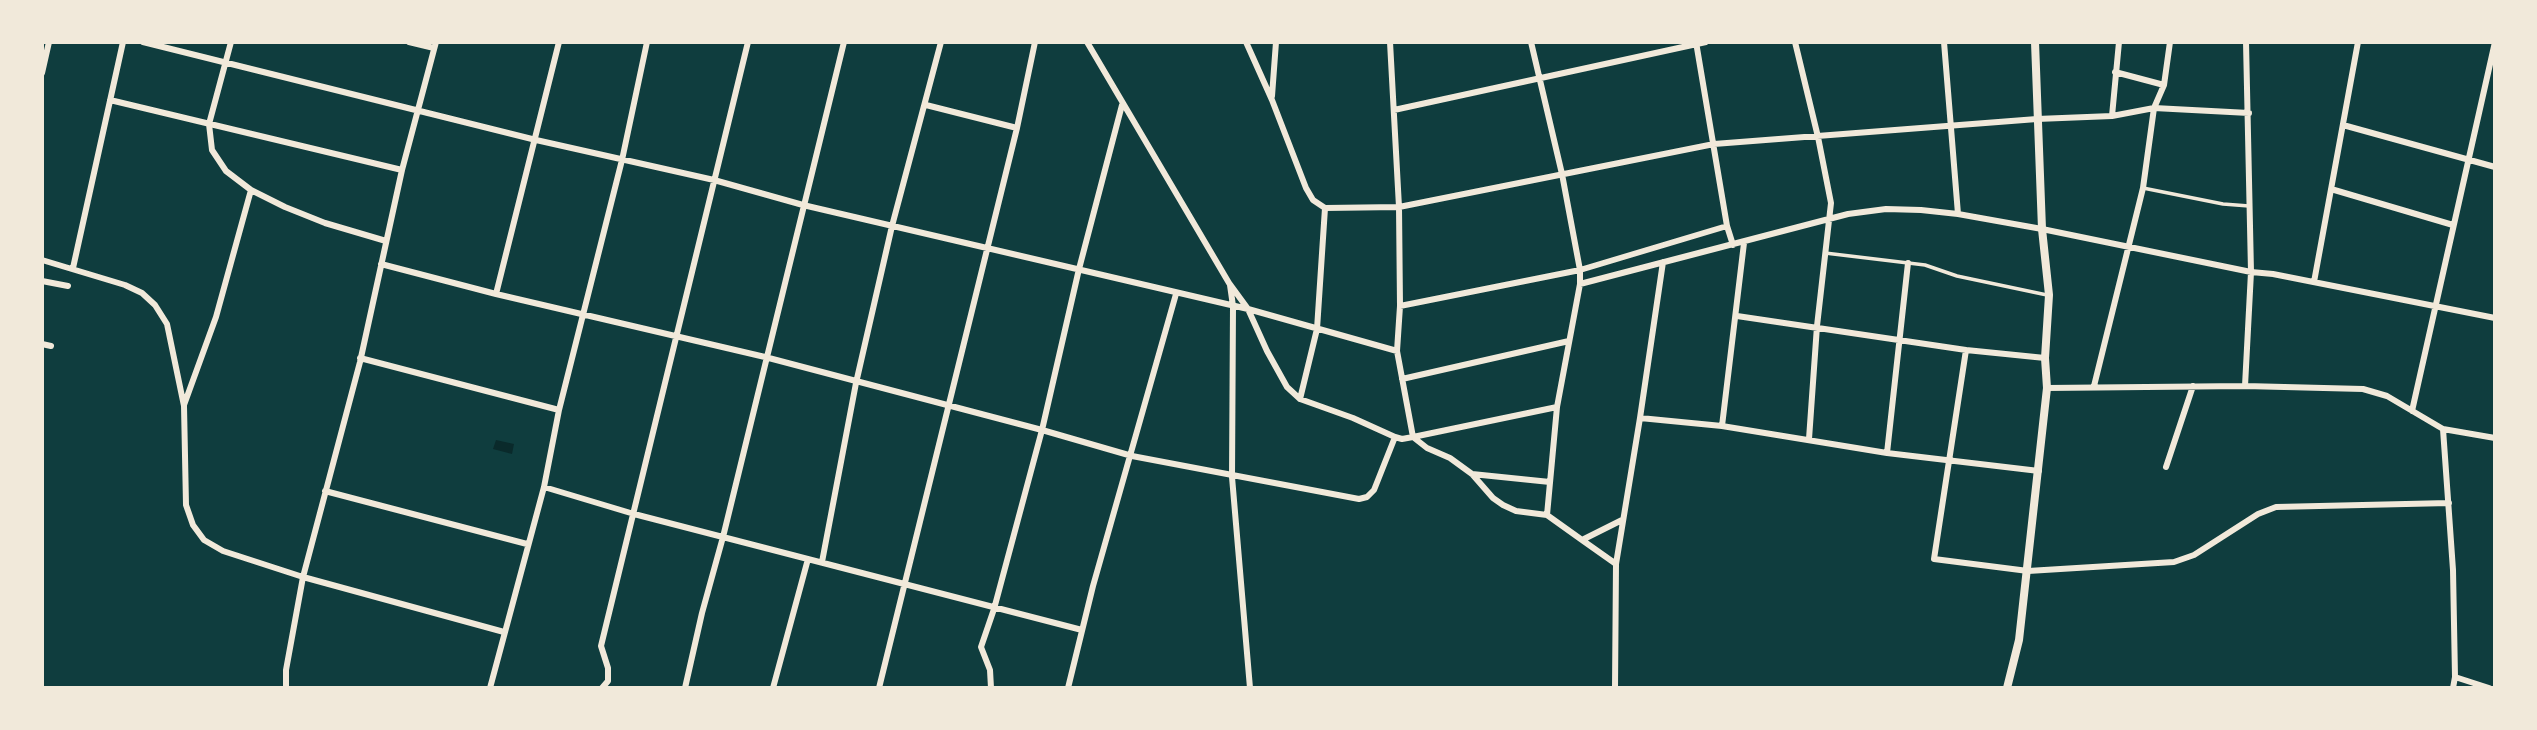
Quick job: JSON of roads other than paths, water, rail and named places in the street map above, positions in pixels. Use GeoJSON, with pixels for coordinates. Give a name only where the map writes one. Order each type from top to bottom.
{"type":"FeatureCollection","features":[{"type":"Feature","properties":{"kind":"street"},"geometry":{"type":"LineString","coordinates":[[42,73],[48,42]]}},
{"type":"Feature","properties":{"kind":"street"},"geometry":{"type":"LineString","coordinates":[[73,268],[123,42]]}},
{"type":"Feature","properties":{"kind":"street"},"geometry":{"type":"LineString","coordinates":[[143,42],[622,160],[714,180],[803,205],[1248,309],[1397,351]]}},
{"type":"Feature","properties":{"kind":"street"},"geometry":{"type":"LineString","coordinates":[[231,42],[209,124],[212,150],[226,171],[250,190],[285,207],[325,223],[386,241]]}},
{"type":"Feature","properties":{"kind":"street"},"geometry":{"type":"LineString","coordinates":[[286,688],[286,670],[303,577],[360,358],[402,170],[435,45],[409,42]]}},
{"type":"Feature","properties":{"kind":"street"},"geometry":{"type":"LineString","coordinates":[[496,294],[559,42]]}},
{"type":"Feature","properties":{"kind":"street"},"geometry":{"type":"LineString","coordinates":[[490,688],[544,487],[559,410],[622,160],[648,42]]}},
{"type":"Feature","properties":{"kind":"street"},"geometry":{"type":"LineString","coordinates":[[602,688],[608,681],[608,668],[601,646],[748,42]]}},
{"type":"Feature","properties":{"kind":"street"},"geometry":{"type":"LineString","coordinates":[[685,688],[844,42]]}},
{"type":"Feature","properties":{"kind":"street"},"geometry":{"type":"LineString","coordinates":[[822,562],[856,383],[892,226],[942,42]]}},
{"type":"Feature","properties":{"kind":"street"},"geometry":{"type":"LineString","coordinates":[[879,688],[1017,128],[1035,42]]}},
{"type":"Feature","properties":{"kind":"street"},"geometry":{"type":"LineString","coordinates":[[1087,42],[1229,283],[1248,309],[1287,387],[1300,399],[1395,437],[1413,437],[1557,407]]}},
{"type":"Feature","properties":{"kind":"street"},"geometry":{"type":"LineString","coordinates":[[1246,42],[1306,188],[1313,200],[1325,208],[1399,207],[1714,144],[2038,119],[2112,116],[2154,108],[2249,113]]}},
{"type":"Feature","properties":{"kind":"street"},"geometry":{"type":"LineString","coordinates":[[1272,100],[1276,42]]}},
{"type":"Feature","properties":{"kind":"street"},"geometry":{"type":"LineString","coordinates":[[1390,42],[1399,207],[1400,306],[1397,351],[1413,437],[1472,474],[1493,498],[1503,505],[1516,511],[1547,515],[1616,564]]}},
{"type":"Feature","properties":{"kind":"street"},"geometry":{"type":"LineString","coordinates":[[1531,42],[1562,174],[1580,270],[1580,284],[1557,407],[1547,515]]}},
{"type":"Feature","properties":{"kind":"street"},"geometry":{"type":"LineString","coordinates":[[1394,110],[1706,42]]}},
{"type":"Feature","properties":{"kind":"street"},"geometry":{"type":"LineString","coordinates":[[1795,42],[1831,203],[1817,326],[1809,439]]}},
{"type":"Feature","properties":{"kind":"street"},"geometry":{"type":"LineString","coordinates":[[1944,42],[1958,214]]}},
{"type":"Feature","properties":{"kind":"street"},"geometry":{"type":"LineString","coordinates":[[2007,688],[2019,640],[2048,388],[2045,358],[2049,295],[2042,229],[2035,42]]}},
{"type":"Feature","properties":{"kind":"street"},"geometry":{"type":"LineString","coordinates":[[2112,116],[2119,42]]}},
{"type":"Feature","properties":{"kind":"street"},"geometry":{"type":"LineString","coordinates":[[2094,386],[2130,248],[2143,188],[2154,108],[2164,85],[2170,42]]}},
{"type":"Feature","properties":{"kind":"street"},"geometry":{"type":"LineString","coordinates":[[2245,386],[2251,272],[2246,42]]}},
{"type":"Feature","properties":{"kind":"street"},"geometry":{"type":"LineString","coordinates":[[2314,282],[2358,42]]}},
{"type":"Feature","properties":{"kind":"street"},"geometry":{"type":"LineString","coordinates":[[2413,411],[2495,42]]}},
{"type":"Feature","properties":{"kind":"street"},"geometry":{"type":"LineString","coordinates":[[1697,43],[1727,226],[1733,245]]}},
{"type":"Feature","properties":{"kind":"street"},"geometry":{"type":"LineString","coordinates":[[2115,72],[2164,85]]}},
{"type":"Feature","properties":{"kind":"street"},"geometry":{"type":"LineString","coordinates":[[110,100],[402,170]]}},
{"type":"Feature","properties":{"kind":"street"},"geometry":{"type":"LineString","coordinates":[[992,688],[990,670],[981,647],[1042,430],[1079,269],[1122,104]]}},
{"type":"Feature","properties":{"kind":"street"},"geometry":{"type":"LineString","coordinates":[[926,105],[1017,128]]}},
{"type":"Feature","properties":{"kind":"street"},"geometry":{"type":"LineString","coordinates":[[2343,125],[2495,167]]}},
{"type":"Feature","properties":{"kind":"street"},"geometry":{"type":"LineString","coordinates":[[2331,189],[2453,225]]}},
{"type":"Feature","properties":{"kind":"street"},"geometry":{"type":"LineString","coordinates":[[184,406],[216,317],[250,190]]}},
{"type":"Feature","properties":{"kind":"street"},"geometry":{"type":"LineString","coordinates":[[1300,399],[1317,329],[1325,208]]}},
{"type":"Feature","properties":{"kind":"street"},"geometry":{"type":"LineString","coordinates":[[1580,284],[1744,243],[1830,218],[1886,209],[1958,214],[2042,229],[2495,318]]}},
{"type":"Feature","properties":{"kind":"street"},"geometry":{"type":"LineString","coordinates":[[1400,306],[1580,270],[1727,226]]}},
{"type":"Feature","properties":{"kind":"street"},"geometry":{"type":"LineString","coordinates":[[1722,426],[1744,243]]}},
{"type":"Feature","properties":{"kind":"street"},"geometry":{"type":"LineString","coordinates":[[42,260],[125,285],[142,293],[155,304],[167,324],[184,406],[186,505],[193,525],[204,540],[223,551],[303,577],[504,632]]}},
{"type":"Feature","properties":{"kind":"street"},"geometry":{"type":"LineString","coordinates":[[1615,688],[1616,564],[1663,262]]}},
{"type":"Feature","properties":{"kind":"street"},"geometry":{"type":"LineString","coordinates":[[1887,453],[1908,263]]}},
{"type":"Feature","properties":{"kind":"street"},"geometry":{"type":"LineString","coordinates":[[380,264],[765,357],[1132,456],[1359,499],[1367,497],[1374,490],[1395,437]]}},
{"type":"Feature","properties":{"kind":"street"},"geometry":{"type":"LineString","coordinates":[[42,281],[68,286]]}},
{"type":"Feature","properties":{"kind":"street"},"geometry":{"type":"LineString","coordinates":[[1229,283],[1233,306],[1232,477],[1250,688]]}},
{"type":"Feature","properties":{"kind":"street"},"geometry":{"type":"LineString","coordinates":[[1068,688],[1177,293]]}},
{"type":"Feature","properties":{"kind":"street"},"geometry":{"type":"LineString","coordinates":[[1737,316],[1966,350],[2045,358]]}},
{"type":"Feature","properties":{"kind":"street"},"geometry":{"type":"LineString","coordinates":[[1402,379],[1569,341]]}},
{"type":"Feature","properties":{"kind":"street"},"geometry":{"type":"LineString","coordinates":[[42,344],[51,346]]}},
{"type":"Feature","properties":{"kind":"street"},"geometry":{"type":"LineString","coordinates":[[1966,350],[1934,559],[2028,571],[2184,560],[2258,514],[2276,507],[2449,503]]}},
{"type":"Feature","properties":{"kind":"street"},"geometry":{"type":"LineString","coordinates":[[360,358],[559,410]]}},
{"type":"Feature","properties":{"kind":"street"},"geometry":{"type":"LineString","coordinates":[[2166,467],[2193,386]]}},
{"type":"Feature","properties":{"kind":"street"},"geometry":{"type":"LineString","coordinates":[[2048,388],[2245,386],[2363,389],[2387,396],[2443,429],[2495,438]]}},
{"type":"Feature","properties":{"kind":"street"},"geometry":{"type":"LineString","coordinates":[[1640,418],[1722,426],[1887,453],[2039,471]]}},
{"type":"Feature","properties":{"kind":"street"},"geometry":{"type":"LineString","coordinates":[[2443,429],[2449,503],[2455,677],[2453,688]]}},
{"type":"Feature","properties":{"kind":"street"},"geometry":{"type":"LineString","coordinates":[[1472,474],[1550,482]]}},
{"type":"Feature","properties":{"kind":"street"},"geometry":{"type":"LineString","coordinates":[[544,487],[635,514],[1082,630]]}},
{"type":"Feature","properties":{"kind":"street"},"geometry":{"type":"LineString","coordinates":[[325,491],[527,544]]}},
{"type":"Feature","properties":{"kind":"street"},"geometry":{"type":"LineString","coordinates":[[1582,540],[1622,520]]}},
{"type":"Feature","properties":{"kind":"street"},"geometry":{"type":"LineString","coordinates":[[773,688],[808,559]]}},
{"type":"Feature","properties":{"kind":"street"},"geometry":{"type":"LineString","coordinates":[[2455,677],[2489,688]]}},
{"type":"Feature","properties":{"kind":"lane"},"geometry":{"type":"LineString","coordinates":[[2143,188],[2222,204],[2249,206]]}},
{"type":"Feature","properties":{"kind":"lane"},"geometry":{"type":"LineString","coordinates":[[1825,253],[1908,263],[2049,295]]}},
{"type":"Feature","properties":{"kind":"water"},"geometry":{"type":"Polygon","coordinates":[[[496,440],[514,444],[512,454],[493,449],[496,440]]]}}]}
